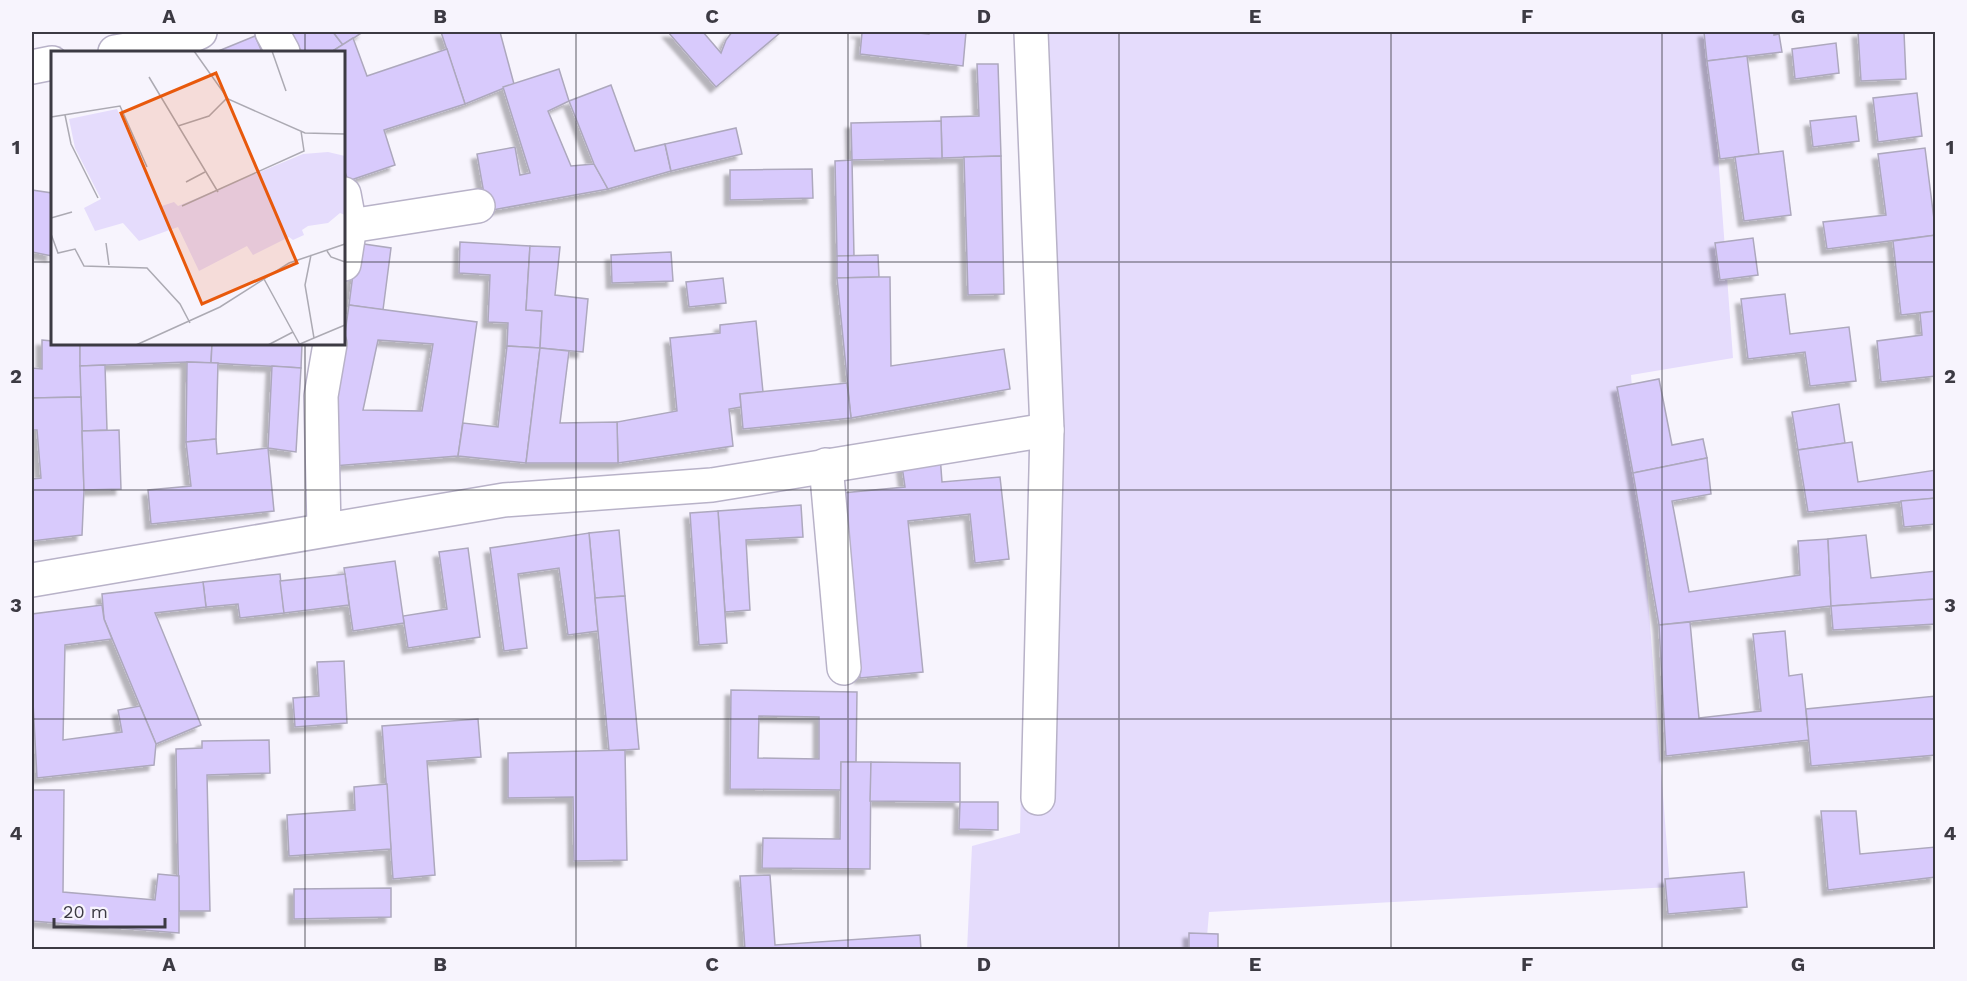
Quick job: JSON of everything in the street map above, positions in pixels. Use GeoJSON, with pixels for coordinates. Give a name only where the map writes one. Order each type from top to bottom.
{"type":"FeatureCollection","features":[{"type":"Feature","properties":{"kind":"street"},"geometry":{"type":"LineString","coordinates":[[121,51],[180,41],[200,32]]}},
{"type":"Feature","properties":{"kind":"street"},"geometry":{"type":"LineString","coordinates":[[272,32],[282,51]]}},
{"type":"Feature","properties":{"kind":"street"},"geometry":{"type":"LineString","coordinates":[[1031,32],[1047,430],[1038,798]]}},
{"type":"Feature","properties":{"kind":"street"},"geometry":{"type":"LineString","coordinates":[[32,67],[51,63]]}},
{"type":"Feature","properties":{"kind":"street"},"geometry":{"type":"LineString","coordinates":[[345,199],[350,226],[345,258]]}},
{"type":"Feature","properties":{"kind":"street"},"geometry":{"type":"LineString","coordinates":[[350,226],[478,206]]}},
{"type":"Feature","properties":{"kind":"street"},"geometry":{"type":"LineString","coordinates":[[324,530],[321,396],[330,345]]}},
{"type":"Feature","properties":{"kind":"street"},"geometry":{"type":"LineString","coordinates":[[32,580],[504,500],[712,485],[1047,430]]}},
{"type":"Feature","properties":{"kind":"street"},"geometry":{"type":"LineString","coordinates":[[826,465],[844,668]]}},
{"type":"Feature","properties":{"kind":"shaded area"},"geometry":{"type":"Polygon","coordinates":[[[1038,32],[1709,32],[1733,358],[1631,375],[1670,887],[1209,912],[1206,949],[967,950],[972,846],[1020,833],[1038,32]]]}},
{"type":"Feature","properties":{"kind":"building"},"geometry":{"type":"Polygon","coordinates":[[[288,32],[333,32],[343,45],[333,51],[301,51],[288,32]]]}},
{"type":"Feature","properties":{"kind":"building"},"geometry":{"type":"Polygon","coordinates":[[[333,32],[363,32],[343,45],[333,32]]]}},
{"type":"Feature","properties":{"kind":"building"},"geometry":{"type":"Polygon","coordinates":[[[441,32],[500,32],[514,84],[465,104],[441,32]]]}},
{"type":"Feature","properties":{"kind":"building"},"geometry":{"type":"Polygon","coordinates":[[[668,32],[703,32],[721,53],[732,32],[781,32],[716,87],[668,32]]]}},
{"type":"Feature","properties":{"kind":"building"},"geometry":{"type":"Polygon","coordinates":[[[856,32],[929,34],[930,32],[966,32],[963,66],[860,54],[862,33],[856,32]]]}},
{"type":"Feature","properties":{"kind":"building"},"geometry":{"type":"Polygon","coordinates":[[[1704,32],[1774,32],[1774,35],[1779,34],[1782,52],[1707,61],[1704,32]]]}},
{"type":"Feature","properties":{"kind":"building"},"geometry":{"type":"Polygon","coordinates":[[[1858,32],[1904,32],[1906,79],[1861,81],[1858,32]]]}},
{"type":"Feature","properties":{"kind":"building"},"geometry":{"type":"Polygon","coordinates":[[[255,36],[262,51],[218,51],[255,36]]]}},
{"type":"Feature","properties":{"kind":"building"},"geometry":{"type":"Polygon","coordinates":[[[353,38],[367,76],[447,49],[465,104],[384,130],[395,165],[348,181],[345,172],[345,51],[333,51],[353,38]]]}},
{"type":"Feature","properties":{"kind":"building"},"geometry":{"type":"Polygon","coordinates":[[[1836,43],[1839,73],[1795,79],[1792,49],[1836,43]]]}},
{"type":"Feature","properties":{"kind":"building"},"geometry":{"type":"Polygon","coordinates":[[[1747,56],[1759,154],[1720,159],[1707,61],[1747,56]]]}},
{"type":"Feature","properties":{"kind":"building"},"geometry":{"type":"Polygon","coordinates":[[[977,64],[998,64],[1001,156],[942,158],[941,117],[979,116],[977,64]]]}},
{"type":"Feature","properties":{"kind":"building"},"geometry":{"type":"Polygon","coordinates":[[[559,69],[569,101],[548,111],[571,166],[594,164],[608,189],[487,211],[477,154],[515,147],[520,175],[530,173],[503,87],[559,69]]]}},
{"type":"Feature","properties":{"kind":"building"},"geometry":{"type":"Polygon","coordinates":[[[611,85],[635,151],[665,144],[671,171],[608,189],[594,164],[569,101],[611,85]]]}},
{"type":"Feature","properties":{"kind":"building"},"geometry":{"type":"Polygon","coordinates":[[[1917,93],[1922,136],[1878,142],[1873,98],[1917,93]]]}},
{"type":"Feature","properties":{"kind":"building"},"geometry":{"type":"Polygon","coordinates":[[[1856,116],[1859,141],[1813,147],[1810,121],[1856,116]]]}},
{"type":"Feature","properties":{"kind":"building"},"geometry":{"type":"Polygon","coordinates":[[[941,121],[942,158],[852,160],[851,123],[941,121]]]}},
{"type":"Feature","properties":{"kind":"building"},"geometry":{"type":"Polygon","coordinates":[[[736,128],[742,154],[671,171],[665,144],[736,128]]]}},
{"type":"Feature","properties":{"kind":"building"},"geometry":{"type":"Polygon","coordinates":[[[1925,148],[1936,235],[1827,249],[1823,222],[1886,215],[1878,154],[1925,148]]]}},
{"type":"Feature","properties":{"kind":"building"},"geometry":{"type":"Polygon","coordinates":[[[1783,151],[1791,215],[1744,221],[1735,157],[1783,151]]]}},
{"type":"Feature","properties":{"kind":"building"},"geometry":{"type":"Polygon","coordinates":[[[1001,156],[1004,294],[968,295],[964,157],[1001,156]]]}},
{"type":"Feature","properties":{"kind":"building"},"geometry":{"type":"Polygon","coordinates":[[[852,160],[854,256],[837,256],[835,161],[852,160]]]}},
{"type":"Feature","properties":{"kind":"building"},"geometry":{"type":"Polygon","coordinates":[[[812,169],[813,198],[730,200],[730,170],[812,169]]]}},
{"type":"Feature","properties":{"kind":"building"},"geometry":{"type":"Polygon","coordinates":[[[32,190],[51,193],[51,256],[32,252],[32,190]]]}},
{"type":"Feature","properties":{"kind":"building"},"geometry":{"type":"Polygon","coordinates":[[[1936,235],[1936,311],[1901,315],[1893,241],[1936,235]]]}},
{"type":"Feature","properties":{"kind":"building"},"geometry":{"type":"Polygon","coordinates":[[[1753,238],[1758,275],[1720,280],[1715,243],[1753,238]]]}},
{"type":"Feature","properties":{"kind":"building"},"geometry":{"type":"Polygon","coordinates":[[[460,242],[530,246],[526,310],[542,311],[540,348],[507,346],[508,323],[488,322],[490,275],[459,273],[460,242]]]}},
{"type":"Feature","properties":{"kind":"building"},"geometry":{"type":"Polygon","coordinates":[[[357,243],[391,248],[383,310],[349,305],[357,243]]]}},
{"type":"Feature","properties":{"kind":"building"},"geometry":{"type":"Polygon","coordinates":[[[530,246],[560,247],[555,295],[588,299],[583,352],[540,348],[542,311],[526,310],[530,246]]]}},
{"type":"Feature","properties":{"kind":"building"},"geometry":{"type":"Polygon","coordinates":[[[671,252],[673,281],[612,283],[611,255],[671,252]]]}},
{"type":"Feature","properties":{"kind":"building"},"geometry":{"type":"Polygon","coordinates":[[[878,255],[879,277],[837,278],[837,256],[878,255]]]}},
{"type":"Feature","properties":{"kind":"building"},"geometry":{"type":"Polygon","coordinates":[[[890,277],[891,366],[1004,349],[1010,389],[851,418],[837,278],[890,277]]]}},
{"type":"Feature","properties":{"kind":"building"},"geometry":{"type":"Polygon","coordinates":[[[723,278],[726,303],[689,307],[686,282],[723,278]]]}},
{"type":"Feature","properties":{"kind":"building"},"geometry":{"type":"Polygon","coordinates":[[[1785,294],[1790,334],[1849,327],[1856,381],[1810,386],[1805,352],[1748,359],[1741,299],[1785,294]]]}},
{"type":"Feature","properties":{"kind":"building"},"geometry":{"type":"Polygon","coordinates":[[[349,305],[477,322],[458,456],[333,466],[330,439],[349,305]],[[378,340],[363,410],[422,411],[433,344],[378,340]]]}},
{"type":"Feature","properties":{"kind":"building"},"geometry":{"type":"Polygon","coordinates":[[[1936,311],[1936,376],[1881,382],[1877,341],[1922,335],[1920,313],[1936,311]]]}},
{"type":"Feature","properties":{"kind":"building"},"geometry":{"type":"Polygon","coordinates":[[[756,321],[763,392],[740,394],[741,407],[729,409],[733,446],[618,463],[617,422],[677,411],[670,338],[720,333],[720,325],[756,321]]]}},
{"type":"Feature","properties":{"kind":"building"},"geometry":{"type":"Polygon","coordinates":[[[42,340],[51,341],[51,345],[80,345],[81,397],[32,398],[32,368],[42,369],[42,340]]]}},
{"type":"Feature","properties":{"kind":"building"},"geometry":{"type":"Polygon","coordinates":[[[80,345],[212,345],[211,363],[80,366],[80,345]]]}},
{"type":"Feature","properties":{"kind":"building"},"geometry":{"type":"Polygon","coordinates":[[[212,345],[302,345],[301,368],[211,363],[212,345]]]}},
{"type":"Feature","properties":{"kind":"building"},"geometry":{"type":"Polygon","coordinates":[[[507,346],[540,348],[526,463],[458,456],[463,423],[498,427],[507,346]]]}},
{"type":"Feature","properties":{"kind":"building"},"geometry":{"type":"Polygon","coordinates":[[[540,348],[569,351],[560,423],[617,422],[618,463],[526,463],[540,348]]]}},
{"type":"Feature","properties":{"kind":"building"},"geometry":{"type":"Polygon","coordinates":[[[187,362],[218,363],[216,439],[186,442],[187,362]]]}},
{"type":"Feature","properties":{"kind":"building"},"geometry":{"type":"Polygon","coordinates":[[[105,365],[107,430],[82,431],[80,366],[105,365]]]}},
{"type":"Feature","properties":{"kind":"building"},"geometry":{"type":"Polygon","coordinates":[[[272,366],[301,368],[296,452],[268,448],[272,366]]]}},
{"type":"Feature","properties":{"kind":"building"},"geometry":{"type":"Polygon","coordinates":[[[1659,379],[1672,445],[1703,439],[1707,458],[1633,473],[1617,387],[1659,379]]]}},
{"type":"Feature","properties":{"kind":"building"},"geometry":{"type":"Polygon","coordinates":[[[847,383],[851,418],[743,429],[740,394],[847,383]]]}},
{"type":"Feature","properties":{"kind":"building"},"geometry":{"type":"Polygon","coordinates":[[[81,397],[84,490],[82,535],[32,541],[32,479],[41,478],[37,430],[32,430],[32,398],[81,397]]]}},
{"type":"Feature","properties":{"kind":"building"},"geometry":{"type":"Polygon","coordinates":[[[1839,404],[1845,443],[1798,450],[1792,412],[1839,404]]]}},
{"type":"Feature","properties":{"kind":"building"},"geometry":{"type":"Polygon","coordinates":[[[119,430],[121,489],[84,490],[82,431],[119,430]]]}},
{"type":"Feature","properties":{"kind":"building"},"geometry":{"type":"Polygon","coordinates":[[[216,439],[217,454],[268,448],[274,511],[151,524],[148,490],[191,486],[186,442],[216,439]]]}},
{"type":"Feature","properties":{"kind":"building"},"geometry":{"type":"Polygon","coordinates":[[[1852,442],[1858,482],[1936,470],[1936,498],[1808,512],[1798,450],[1852,442]]]}},
{"type":"Feature","properties":{"kind":"building"},"geometry":{"type":"Polygon","coordinates":[[[940,455],[942,482],[1000,477],[1009,559],[975,563],[970,514],[908,521],[923,672],[860,678],[842,493],[905,487],[901,459],[940,455]]]}},
{"type":"Feature","properties":{"kind":"building"},"geometry":{"type":"Polygon","coordinates":[[[1707,458],[1711,494],[1672,501],[1689,592],[1800,575],[1798,541],[1828,539],[1831,606],[1659,625],[1633,473],[1707,458]]]}},
{"type":"Feature","properties":{"kind":"building"},"geometry":{"type":"Polygon","coordinates":[[[1936,498],[1936,524],[1904,527],[1901,501],[1936,498]]]}},
{"type":"Feature","properties":{"kind":"building"},"geometry":{"type":"Polygon","coordinates":[[[801,505],[803,537],[746,540],[750,610],[725,612],[718,511],[801,505]]]}},
{"type":"Feature","properties":{"kind":"building"},"geometry":{"type":"Polygon","coordinates":[[[718,511],[727,643],[699,645],[690,513],[718,511]]]}},
{"type":"Feature","properties":{"kind":"building"},"geometry":{"type":"Polygon","coordinates":[[[619,530],[625,596],[595,598],[589,533],[619,530]]]}},
{"type":"Feature","properties":{"kind":"building"},"geometry":{"type":"Polygon","coordinates":[[[589,533],[598,631],[568,635],[559,568],[518,574],[527,648],[504,651],[490,548],[589,533]]]}},
{"type":"Feature","properties":{"kind":"building"},"geometry":{"type":"Polygon","coordinates":[[[1866,535],[1871,578],[1936,571],[1936,599],[1831,606],[1828,539],[1866,535]]]}},
{"type":"Feature","properties":{"kind":"building"},"geometry":{"type":"Polygon","coordinates":[[[468,548],[480,637],[408,648],[403,616],[447,609],[439,552],[468,548]]]}},
{"type":"Feature","properties":{"kind":"building"},"geometry":{"type":"Polygon","coordinates":[[[395,561],[404,623],[353,631],[344,568],[395,561]]]}},
{"type":"Feature","properties":{"kind":"building"},"geometry":{"type":"Polygon","coordinates":[[[280,574],[284,613],[240,618],[238,604],[206,607],[203,582],[280,574]]]}},
{"type":"Feature","properties":{"kind":"building"},"geometry":{"type":"Polygon","coordinates":[[[345,574],[349,605],[284,613],[280,581],[345,574]]]}},
{"type":"Feature","properties":{"kind":"building"},"geometry":{"type":"Polygon","coordinates":[[[203,582],[206,607],[155,613],[201,725],[156,744],[104,619],[102,594],[203,582]]]}},
{"type":"Feature","properties":{"kind":"building"},"geometry":{"type":"Polygon","coordinates":[[[625,596],[639,749],[609,751],[595,598],[625,596]]]}},
{"type":"Feature","properties":{"kind":"building"},"geometry":{"type":"Polygon","coordinates":[[[1936,599],[1936,624],[1833,630],[1831,606],[1936,599]]]}},
{"type":"Feature","properties":{"kind":"building"},"geometry":{"type":"Polygon","coordinates":[[[102,605],[104,619],[112,639],[65,645],[63,740],[122,732],[118,710],[140,706],[156,744],[154,765],[37,778],[32,683],[32,614],[102,605]]]}},
{"type":"Feature","properties":{"kind":"building"},"geometry":{"type":"Polygon","coordinates":[[[1690,622],[1699,718],[1761,711],[1753,634],[1785,631],[1789,676],[1802,674],[1809,740],[1666,756],[1659,625],[1690,622]]]}},
{"type":"Feature","properties":{"kind":"building"},"geometry":{"type":"Polygon","coordinates":[[[344,661],[347,723],[295,727],[293,698],[319,696],[317,662],[344,661]]]}},
{"type":"Feature","properties":{"kind":"building"},"geometry":{"type":"Polygon","coordinates":[[[731,690],[857,692],[856,762],[841,762],[841,790],[730,789],[731,690]],[[759,716],[758,758],[819,759],[819,717],[759,716]]]}},
{"type":"Feature","properties":{"kind":"building"},"geometry":{"type":"Polygon","coordinates":[[[1936,696],[1936,755],[1811,766],[1806,709],[1936,696]]]}},
{"type":"Feature","properties":{"kind":"building"},"geometry":{"type":"Polygon","coordinates":[[[478,719],[481,757],[427,761],[435,875],[393,879],[382,726],[478,719]]]}},
{"type":"Feature","properties":{"kind":"building"},"geometry":{"type":"Polygon","coordinates":[[[269,740],[270,773],[207,775],[210,911],[179,911],[176,749],[202,748],[202,741],[269,740]]]}},
{"type":"Feature","properties":{"kind":"building"},"geometry":{"type":"Polygon","coordinates":[[[625,750],[627,860],[574,861],[573,797],[508,798],[508,753],[625,750]]]}},
{"type":"Feature","properties":{"kind":"building"},"geometry":{"type":"Polygon","coordinates":[[[841,762],[871,762],[870,869],[762,868],[763,838],[840,839],[841,762]]]}},
{"type":"Feature","properties":{"kind":"building"},"geometry":{"type":"Polygon","coordinates":[[[871,762],[960,763],[960,802],[870,801],[871,762]]]}},
{"type":"Feature","properties":{"kind":"building"},"geometry":{"type":"Polygon","coordinates":[[[387,784],[391,849],[289,856],[287,815],[355,810],[354,787],[387,784]]]}},
{"type":"Feature","properties":{"kind":"building"},"geometry":{"type":"Polygon","coordinates":[[[32,790],[64,790],[63,892],[155,900],[158,874],[179,876],[179,933],[32,921],[32,790]]]}},
{"type":"Feature","properties":{"kind":"building"},"geometry":{"type":"Polygon","coordinates":[[[960,802],[998,802],[998,830],[959,829],[960,802]]]}},
{"type":"Feature","properties":{"kind":"building"},"geometry":{"type":"Polygon","coordinates":[[[1821,811],[1856,811],[1860,854],[1936,847],[1936,877],[1828,890],[1821,811]]]}},
{"type":"Feature","properties":{"kind":"building"},"geometry":{"type":"Polygon","coordinates":[[[1744,872],[1747,907],[1668,914],[1665,879],[1744,872]]]}},
{"type":"Feature","properties":{"kind":"building"},"geometry":{"type":"Polygon","coordinates":[[[770,875],[775,945],[920,935],[921,950],[745,950],[740,876],[770,875]]]}},
{"type":"Feature","properties":{"kind":"building"},"geometry":{"type":"Polygon","coordinates":[[[391,888],[391,917],[294,919],[294,889],[391,888]]]}},
{"type":"Feature","properties":{"kind":"building"},"geometry":{"type":"Polygon","coordinates":[[[1189,933],[1218,934],[1218,950],[1189,950],[1189,933]]]}}]}
